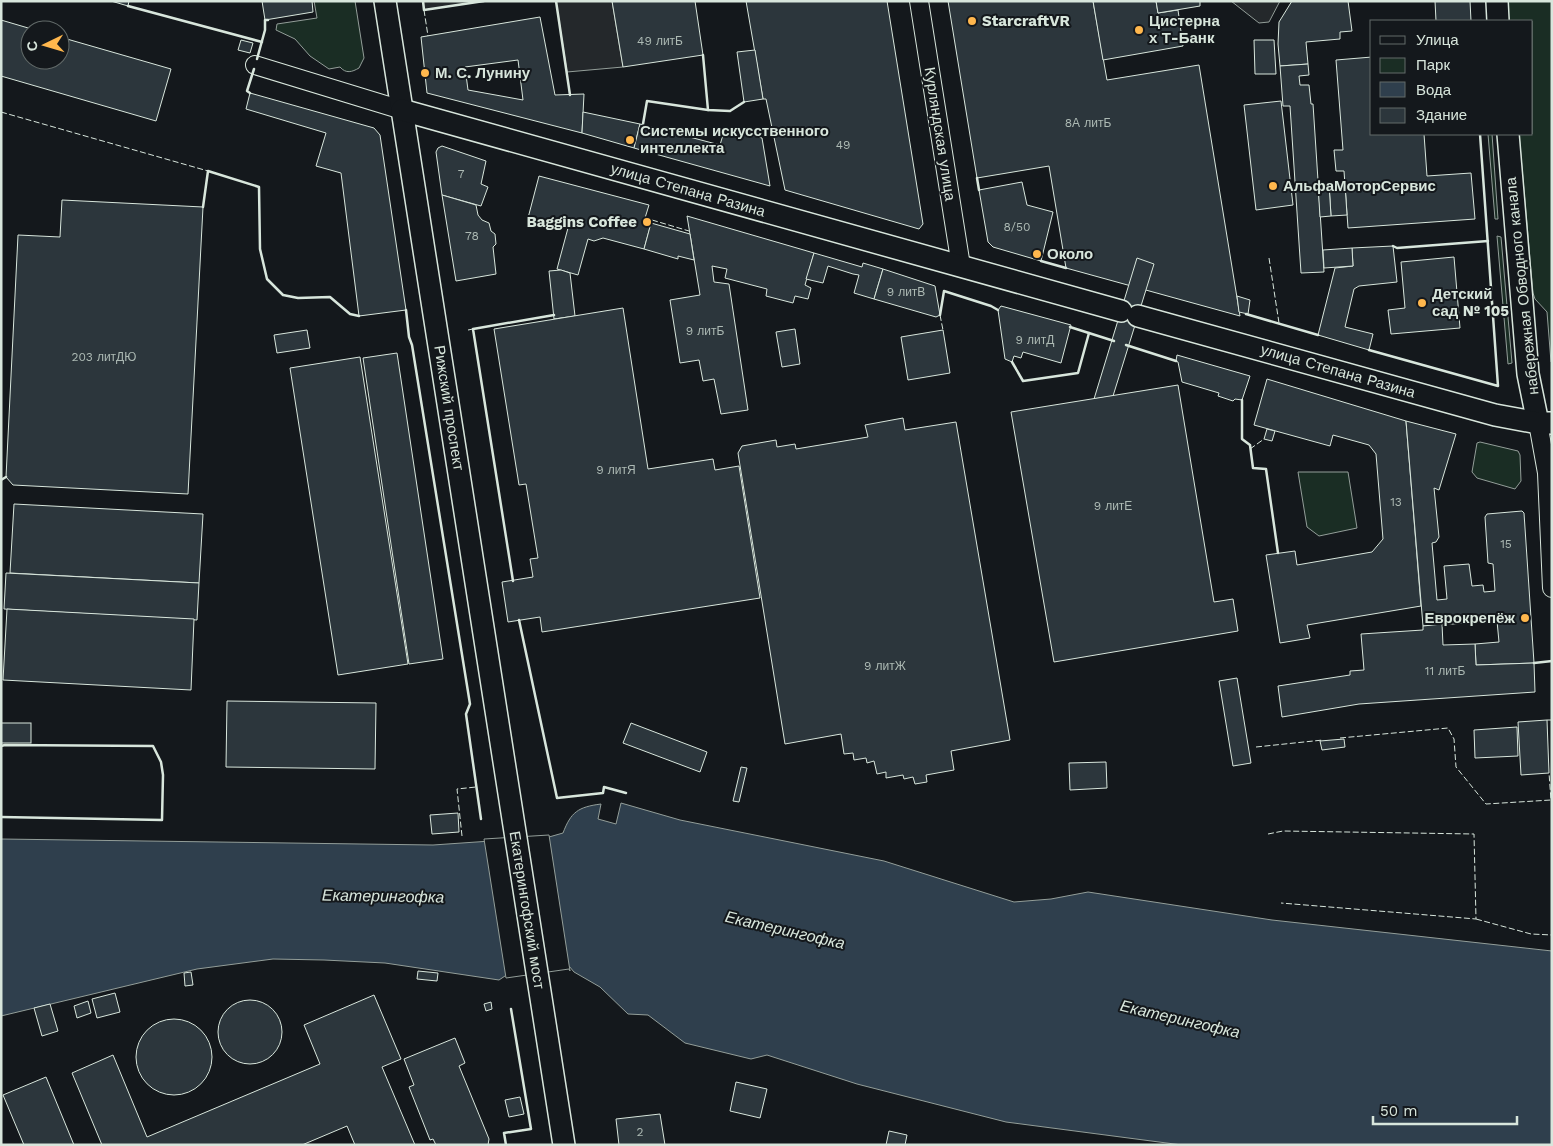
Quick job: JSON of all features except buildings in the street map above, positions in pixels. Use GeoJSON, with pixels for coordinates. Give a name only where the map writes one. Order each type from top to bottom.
{"type":"FeatureCollection","features":[{"type":"Feature","properties":{"kind":"street","name":"Рижский проспект"},"geometry":{"type":"LineString","coordinates":[[385,1],[512,816]]}},
{"type":"Feature","properties":{"kind":"street","name":"Курляндская улица"},"geometry":{"type":"LineString","coordinates":[[919,1],[961,266]]}},
{"type":"Feature","properties":{"kind":"street"},"geometry":{"type":"LineString","coordinates":[[1496,1],[1498,20]]}},
{"type":"Feature","properties":{"kind":"street","name":"улица Степана Разина"},"geometry":{"type":"LineString","coordinates":[[255,65],[402,110],[1495,415],[1547,426]]}},
{"type":"Feature","properties":{"kind":"street","name":"набережная Обводного канала"},"geometry":{"type":"LineString","coordinates":[[1508,135],[1528,374],[1547,426],[1552,588]]}},
{"type":"Feature","properties":{"kind":"street","name":"Екатерингофский мост"},"geometry":{"type":"LineString","coordinates":[[512,816],[564,1145]]}},
{"type":"Feature","properties":{"kind":"green space"},"geometry":{"type":"Polygon","coordinates":[[[314,1],[355,1],[364,58],[359,68],[349,72],[340,67],[329,69],[310,56],[295,39],[276,30],[277,24],[317,18],[314,1]]]}},
{"type":"Feature","properties":{"kind":"green space"},"geometry":{"type":"Polygon","coordinates":[[[1507,1],[1552,1],[1552,362],[1547,312],[1535,299],[1533,293],[1519,135],[1533,135],[1533,20],[1509,20],[1507,1]]]}},
{"type":"Feature","properties":{"kind":"green space"},"geometry":{"type":"Polygon","coordinates":[[[1488,135],[1492,135],[1498,219],[1495,219],[1488,135]]]}},
{"type":"Feature","properties":{"kind":"green space"},"geometry":{"type":"Polygon","coordinates":[[[1497,236],[1501,237],[1512,363],[1508,364],[1497,236]]]}},
{"type":"Feature","properties":{"kind":"green space"},"geometry":{"type":"Polygon","coordinates":[[[1480,442],[1518,451],[1520,455],[1521,481],[1515,489],[1477,478],[1472,472],[1477,443],[1480,442]]]}},
{"type":"Feature","properties":{"kind":"green space"},"geometry":{"type":"Polygon","coordinates":[[[1298,472],[1348,472],[1357,528],[1319,536],[1307,527],[1298,472]]]}},
{"type":"Feature","properties":{"kind":"shaded area"},"geometry":{"type":"Polygon","coordinates":[[[423,1],[484,1],[424,10],[423,1]]]}},
{"type":"Feature","properties":{"kind":"shaded area"},"geometry":{"type":"Polygon","coordinates":[[[556,1],[612,1],[623,67],[567,72],[556,1]]]}},
{"type":"Feature","properties":{"kind":"shaded area"},"geometry":{"type":"Polygon","coordinates":[[[1231,1],[1280,1],[1269,22],[1259,23],[1231,1]]]}},
{"type":"Feature","properties":{"kind":"water","name":"Екатерингофка"},"geometry":{"type":"Polygon","coordinates":[[[621,803],[680,820],[884,861],[1014,902],[1051,899],[1088,892],[1272,920],[1552,951],[1552,1145],[1182,1145],[1006,1122],[857,1084],[767,1055],[751,1059],[685,1043],[648,1015],[628,1014],[600,987],[574,972],[569,966],[505,976],[499,980],[385,963],[273,959],[197,969],[1,1016],[1,839],[433,845],[549,837],[563,833],[572,815],[576,812],[586,807],[601,804],[598,819],[616,824],[621,803]]]}},
{"type":"Feature","properties":{"kind":"pier"},"geometry":{"type":"Polygon","coordinates":[[[549,835],[570,971],[569,969],[506,978],[484,839],[549,835]]]}},
{"type":"Feature","properties":{"kind":"fence"},"geometry":{"type":"LineString","coordinates":[[424,10],[428,36]]}},
{"type":"Feature","properties":{"kind":"fence"},"geometry":{"type":"LineString","coordinates":[[1,112],[208,171]]}},
{"type":"Feature","properties":{"kind":"fence"},"geometry":{"type":"LineString","coordinates":[[652,220],[689,231]]}},
{"type":"Feature","properties":{"kind":"fence"},"geometry":{"type":"LineString","coordinates":[[1269,258],[1279,323]]}},
{"type":"Feature","properties":{"kind":"fence"},"geometry":{"type":"LineString","coordinates":[[940,315],[943,330]]}},
{"type":"Feature","properties":{"kind":"fence"},"geometry":{"type":"LineString","coordinates":[[468,330],[473,329]]}},
{"type":"Feature","properties":{"kind":"fence"},"geometry":{"type":"LineString","coordinates":[[1250,449],[1264,439]]}},
{"type":"Feature","properties":{"kind":"fence"},"geometry":{"type":"LineString","coordinates":[[1547,720],[1552,720]]}},
{"type":"Feature","properties":{"kind":"fence"},"geometry":{"type":"LineString","coordinates":[[1340,738],[1448,728],[1454,739],[1456,767],[1486,804],[1551,800],[1549,773]]}},
{"type":"Feature","properties":{"kind":"fence"},"geometry":{"type":"LineString","coordinates":[[1256,747],[1323,740]]}},
{"type":"Feature","properties":{"kind":"fence"},"geometry":{"type":"LineString","coordinates":[[462,836],[457,789],[476,787]]}},
{"type":"Feature","properties":{"kind":"fence"},"geometry":{"type":"LineString","coordinates":[[1268,834],[1283,831],[1474,834],[1476,919],[1281,903]]}},
{"type":"Feature","properties":{"kind":"fence"},"geometry":{"type":"LineString","coordinates":[[1476,919],[1531,934],[1552,935]]}},
{"type":"Feature","properties":{"kind":"wall"},"geometry":{"type":"LineString","coordinates":[[423,1],[424,10],[484,1]]}},
{"type":"Feature","properties":{"kind":"wall"},"geometry":{"type":"LineString","coordinates":[[556,1],[570,95]]}},
{"type":"Feature","properties":{"kind":"wall"},"geometry":{"type":"LineString","coordinates":[[128,6],[262,42]]}},
{"type":"Feature","properties":{"kind":"wall"},"geometry":{"type":"LineString","coordinates":[[257,59],[265,30],[265,20],[268,20]]}},
{"type":"Feature","properties":{"kind":"wall"},"geometry":{"type":"LineString","coordinates":[[703,55],[708,110]]}},
{"type":"Feature","properties":{"kind":"wall"},"geometry":{"type":"LineString","coordinates":[[250,93],[247,91],[254,69]]}},
{"type":"Feature","properties":{"kind":"wall"},"geometry":{"type":"LineString","coordinates":[[643,124],[647,101],[708,110],[730,111],[744,102]]}},
{"type":"Feature","properties":{"kind":"wall"},"geometry":{"type":"LineString","coordinates":[[1369,350],[1498,386],[1480,135]]}},
{"type":"Feature","properties":{"kind":"wall"},"geometry":{"type":"LineString","coordinates":[[203,207],[208,171],[259,187],[260,249],[267,279],[283,295],[298,298],[330,297],[350,314],[359,316]]}},
{"type":"Feature","properties":{"kind":"wall"},"geometry":{"type":"LineString","coordinates":[[977,178],[979,190]]}},
{"type":"Feature","properties":{"kind":"wall"},"geometry":{"type":"LineString","coordinates":[[1393,246],[1397,248],[1488,241]]}},
{"type":"Feature","properties":{"kind":"wall"},"geometry":{"type":"LineString","coordinates":[[1041,261],[1066,268]]}},
{"type":"Feature","properties":{"kind":"wall"},"geometry":{"type":"LineString","coordinates":[[940,315],[944,291],[998,310]]}},
{"type":"Feature","properties":{"kind":"wall"},"geometry":{"type":"LineString","coordinates":[[406,310],[470,704],[466,714],[481,819]]}},
{"type":"Feature","properties":{"kind":"wall"},"geometry":{"type":"LineString","coordinates":[[1246,314],[1318,335]]}},
{"type":"Feature","properties":{"kind":"wall"},"geometry":{"type":"LineString","coordinates":[[513,581],[473,329],[554,315]]}},
{"type":"Feature","properties":{"kind":"wall"},"geometry":{"type":"LineString","coordinates":[[1070,327],[1114,341]]}},
{"type":"Feature","properties":{"kind":"wall"},"geometry":{"type":"LineString","coordinates":[[1012,362],[1023,381],[1078,373],[1089,333]]}},
{"type":"Feature","properties":{"kind":"wall"},"geometry":{"type":"LineString","coordinates":[[1126,345],[1176,361]]}},
{"type":"Feature","properties":{"kind":"wall"},"geometry":{"type":"LineString","coordinates":[[1242,400],[1242,439],[1250,445],[1253,468],[1266,469],[1278,553]]}},
{"type":"Feature","properties":{"kind":"wall"},"geometry":{"type":"LineString","coordinates":[[1,480],[6,477]]}},
{"type":"Feature","properties":{"kind":"wall"},"geometry":{"type":"LineString","coordinates":[[519,620],[557,798],[603,793],[604,787],[626,793]]}},
{"type":"Feature","properties":{"kind":"wall"},"geometry":{"type":"LineString","coordinates":[[1534,663],[1552,661]]}},
{"type":"Feature","properties":{"kind":"wall"},"geometry":{"type":"LineString","coordinates":[[1,746],[153,746],[161,762],[163,775],[162,820],[1,817]]}},
{"type":"Feature","properties":{"kind":"wall"},"geometry":{"type":"LineString","coordinates":[[506,1145],[504,1133],[531,1129],[511,1009]]}},
{"type":"Feature","properties":{"kind":"place","name":"StarcraftVR"},"geometry":{"type":"Point","coordinates":[972,21]}},
{"type":"Feature","properties":{"kind":"place","name":"Цистерна х Т-Банк"},"geometry":{"type":"Point","coordinates":[1139,30]}},
{"type":"Feature","properties":{"kind":"place","name":"М. С. Лунину"},"geometry":{"type":"Point","coordinates":[425,73]}},
{"type":"Feature","properties":{"kind":"place","name":"Системы искусственного интеллекта"},"geometry":{"type":"Point","coordinates":[630,140]}},
{"type":"Feature","properties":{"kind":"place","name":"АльфаМоторСервис"},"geometry":{"type":"Point","coordinates":[1273,186]}},
{"type":"Feature","properties":{"kind":"place","name":"Baggins Coffee"},"geometry":{"type":"Point","coordinates":[647,222]}},
{"type":"Feature","properties":{"kind":"place","name":"Около"},"geometry":{"type":"Point","coordinates":[1037,254]}},
{"type":"Feature","properties":{"kind":"place","name":"Детский сад № 105"},"geometry":{"type":"Point","coordinates":[1422,303]}},
{"type":"Feature","properties":{"kind":"place","name":"Еврокрепёж"},"geometry":{"type":"Point","coordinates":[1525,618]}}]}
